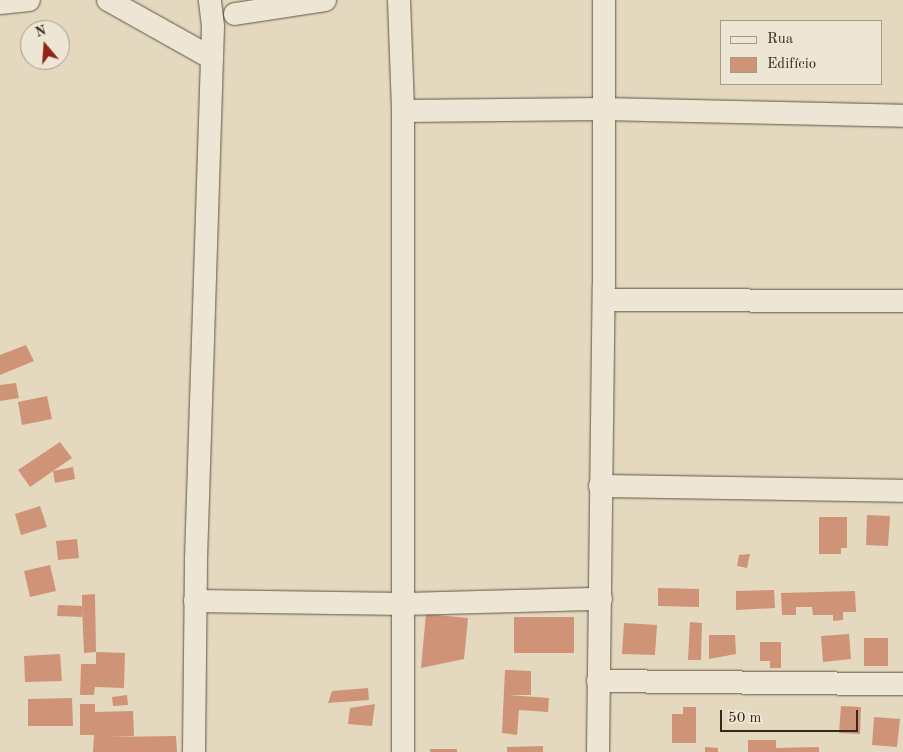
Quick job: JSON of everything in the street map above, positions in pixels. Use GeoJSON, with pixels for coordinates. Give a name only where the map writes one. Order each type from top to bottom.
{"type":"FeatureCollection","features":[{"type":"Feature","properties":{"kind":"street"},"geometry":{"type":"LineString","coordinates":[[0,3],[29,0]]}},
{"type":"Feature","properties":{"kind":"street"},"geometry":{"type":"LineString","coordinates":[[108,0],[210,57]]}},
{"type":"Feature","properties":{"kind":"street"},"geometry":{"type":"LineString","coordinates":[[194,752],[195,601],[210,57],[213,26],[210,0]]}},
{"type":"Feature","properties":{"kind":"street"},"geometry":{"type":"LineString","coordinates":[[213,26],[235,14],[253,0]]}},
{"type":"Feature","properties":{"kind":"street"},"geometry":{"type":"LineString","coordinates":[[235,14],[325,0]]}},
{"type":"Feature","properties":{"kind":"street"},"geometry":{"type":"LineString","coordinates":[[399,0],[403,110],[405,604],[403,752]]}},
{"type":"Feature","properties":{"kind":"street"},"geometry":{"type":"LineString","coordinates":[[598,752],[601,599],[600,486],[604,300],[604,0]]}},
{"type":"Feature","properties":{"kind":"street"},"geometry":{"type":"LineString","coordinates":[[403,110],[603,109],[903,116]]}},
{"type":"Feature","properties":{"kind":"street"},"geometry":{"type":"LineString","coordinates":[[604,300],[903,301]]}},
{"type":"Feature","properties":{"kind":"street"},"geometry":{"type":"LineString","coordinates":[[600,486],[903,491]]}},
{"type":"Feature","properties":{"kind":"street"},"geometry":{"type":"LineString","coordinates":[[195,601],[405,604],[601,599]]}},
{"type":"Feature","properties":{"kind":"street"},"geometry":{"type":"LineString","coordinates":[[598,681],[903,684]]}},
{"type":"Feature","properties":{"kind":"building"},"geometry":{"type":"Polygon","coordinates":[[[26,345],[34,361],[0,375],[0,355],[26,345]]]}},
{"type":"Feature","properties":{"kind":"building"},"geometry":{"type":"Polygon","coordinates":[[[16,383],[19,398],[0,401],[0,385],[16,383]]]}},
{"type":"Feature","properties":{"kind":"building"},"geometry":{"type":"Polygon","coordinates":[[[47,396],[52,419],[22,425],[18,402],[47,396]]]}},
{"type":"Feature","properties":{"kind":"building"},"geometry":{"type":"Polygon","coordinates":[[[60,442],[72,458],[30,487],[18,470],[60,442]]]}},
{"type":"Feature","properties":{"kind":"building"},"geometry":{"type":"Polygon","coordinates":[[[73,467],[75,479],[55,483],[53,471],[73,467]]]}},
{"type":"Feature","properties":{"kind":"building"},"geometry":{"type":"Polygon","coordinates":[[[40,506],[47,527],[21,535],[15,514],[40,506]]]}},
{"type":"Feature","properties":{"kind":"building"},"geometry":{"type":"Polygon","coordinates":[[[867,515],[890,516],[888,546],[866,545],[867,515]]]}},
{"type":"Feature","properties":{"kind":"building"},"geometry":{"type":"Polygon","coordinates":[[[819,517],[847,517],[847,548],[841,548],[841,554],[819,554],[819,517]]]}},
{"type":"Feature","properties":{"kind":"building"},"geometry":{"type":"Polygon","coordinates":[[[77,539],[79,558],[58,560],[56,541],[77,539]]]}},
{"type":"Feature","properties":{"kind":"building"},"geometry":{"type":"Polygon","coordinates":[[[750,554],[747,568],[737,566],[739,555],[750,554]]]}},
{"type":"Feature","properties":{"kind":"building"},"geometry":{"type":"Polygon","coordinates":[[[50,565],[56,591],[30,597],[24,571],[50,565]]]}},
{"type":"Feature","properties":{"kind":"building"},"geometry":{"type":"Polygon","coordinates":[[[658,588],[699,589],[699,607],[658,606],[658,588]]]}},
{"type":"Feature","properties":{"kind":"building"},"geometry":{"type":"Polygon","coordinates":[[[774,590],[775,608],[736,610],[736,591],[774,590]]]}},
{"type":"Feature","properties":{"kind":"building"},"geometry":{"type":"Polygon","coordinates":[[[855,591],[856,612],[843,612],[843,620],[833,621],[833,615],[813,615],[812,607],[796,607],[796,615],[782,615],[781,593],[855,591]]]}},
{"type":"Feature","properties":{"kind":"building"},"geometry":{"type":"Polygon","coordinates":[[[95,594],[96,652],[84,653],[82,608],[82,617],[57,616],[58,605],[82,606],[82,595],[95,594]]]}},
{"type":"Feature","properties":{"kind":"building"},"geometry":{"type":"Polygon","coordinates":[[[426,614],[468,618],[464,659],[421,668],[426,614]]]}},
{"type":"Feature","properties":{"kind":"building"},"geometry":{"type":"Polygon","coordinates":[[[514,617],[574,617],[574,653],[514,653],[514,617]]]}},
{"type":"Feature","properties":{"kind":"building"},"geometry":{"type":"Polygon","coordinates":[[[690,622],[702,623],[701,660],[688,660],[690,622]]]}},
{"type":"Feature","properties":{"kind":"building"},"geometry":{"type":"Polygon","coordinates":[[[624,623],[657,625],[655,655],[622,654],[624,623]]]}},
{"type":"Feature","properties":{"kind":"building"},"geometry":{"type":"Polygon","coordinates":[[[849,634],[851,659],[823,662],[821,636],[849,634]]]}},
{"type":"Feature","properties":{"kind":"building"},"geometry":{"type":"Polygon","coordinates":[[[709,635],[735,635],[736,654],[709,659],[709,635]]]}},
{"type":"Feature","properties":{"kind":"building"},"geometry":{"type":"Polygon","coordinates":[[[864,638],[888,638],[888,666],[864,666],[864,638]]]}},
{"type":"Feature","properties":{"kind":"building"},"geometry":{"type":"Polygon","coordinates":[[[760,642],[781,642],[781,668],[770,668],[770,661],[760,661],[760,642]]]}},
{"type":"Feature","properties":{"kind":"building"},"geometry":{"type":"Polygon","coordinates":[[[96,652],[125,653],[124,688],[95,687],[94,695],[80,695],[81,664],[96,664],[96,652]]]}},
{"type":"Feature","properties":{"kind":"building"},"geometry":{"type":"Polygon","coordinates":[[[60,654],[62,681],[25,682],[24,656],[60,654]]]}},
{"type":"Feature","properties":{"kind":"building"},"geometry":{"type":"Polygon","coordinates":[[[505,670],[531,671],[531,695],[508,695],[549,698],[548,712],[519,710],[517,735],[502,733],[505,670]]]}},
{"type":"Feature","properties":{"kind":"building"},"geometry":{"type":"Polygon","coordinates":[[[368,688],[369,700],[328,703],[332,691],[368,688]]]}},
{"type":"Feature","properties":{"kind":"building"},"geometry":{"type":"Polygon","coordinates":[[[127,695],[128,705],[113,706],[112,697],[127,695]]]}},
{"type":"Feature","properties":{"kind":"building"},"geometry":{"type":"Polygon","coordinates":[[[72,698],[73,726],[28,726],[28,699],[72,698]]]}},
{"type":"Feature","properties":{"kind":"building"},"geometry":{"type":"Polygon","coordinates":[[[80,704],[95,704],[95,712],[133,711],[134,736],[106,737],[176,736],[177,752],[93,752],[94,735],[80,735],[80,704]]]}},
{"type":"Feature","properties":{"kind":"building"},"geometry":{"type":"Polygon","coordinates":[[[375,704],[372,726],[348,724],[350,708],[375,704]]]}},
{"type":"Feature","properties":{"kind":"building"},"geometry":{"type":"Polygon","coordinates":[[[841,706],[861,707],[860,734],[839,733],[841,706]]]}},
{"type":"Feature","properties":{"kind":"building"},"geometry":{"type":"Polygon","coordinates":[[[683,707],[696,707],[696,743],[672,743],[672,714],[683,714],[683,707]]]}},
{"type":"Feature","properties":{"kind":"building"},"geometry":{"type":"Polygon","coordinates":[[[874,717],[900,719],[897,747],[872,745],[874,717]]]}},
{"type":"Feature","properties":{"kind":"building"},"geometry":{"type":"Polygon","coordinates":[[[748,740],[776,740],[776,748],[819,747],[819,752],[748,752],[748,740]]]}},
{"type":"Feature","properties":{"kind":"building"},"geometry":{"type":"Polygon","coordinates":[[[543,746],[543,752],[507,752],[507,747],[543,746]]]}},
{"type":"Feature","properties":{"kind":"building"},"geometry":{"type":"Polygon","coordinates":[[[705,747],[718,748],[718,752],[705,752],[705,747]]]}},
{"type":"Feature","properties":{"kind":"building"},"geometry":{"type":"Polygon","coordinates":[[[430,749],[457,749],[457,752],[430,752],[430,749]]]}}]}
